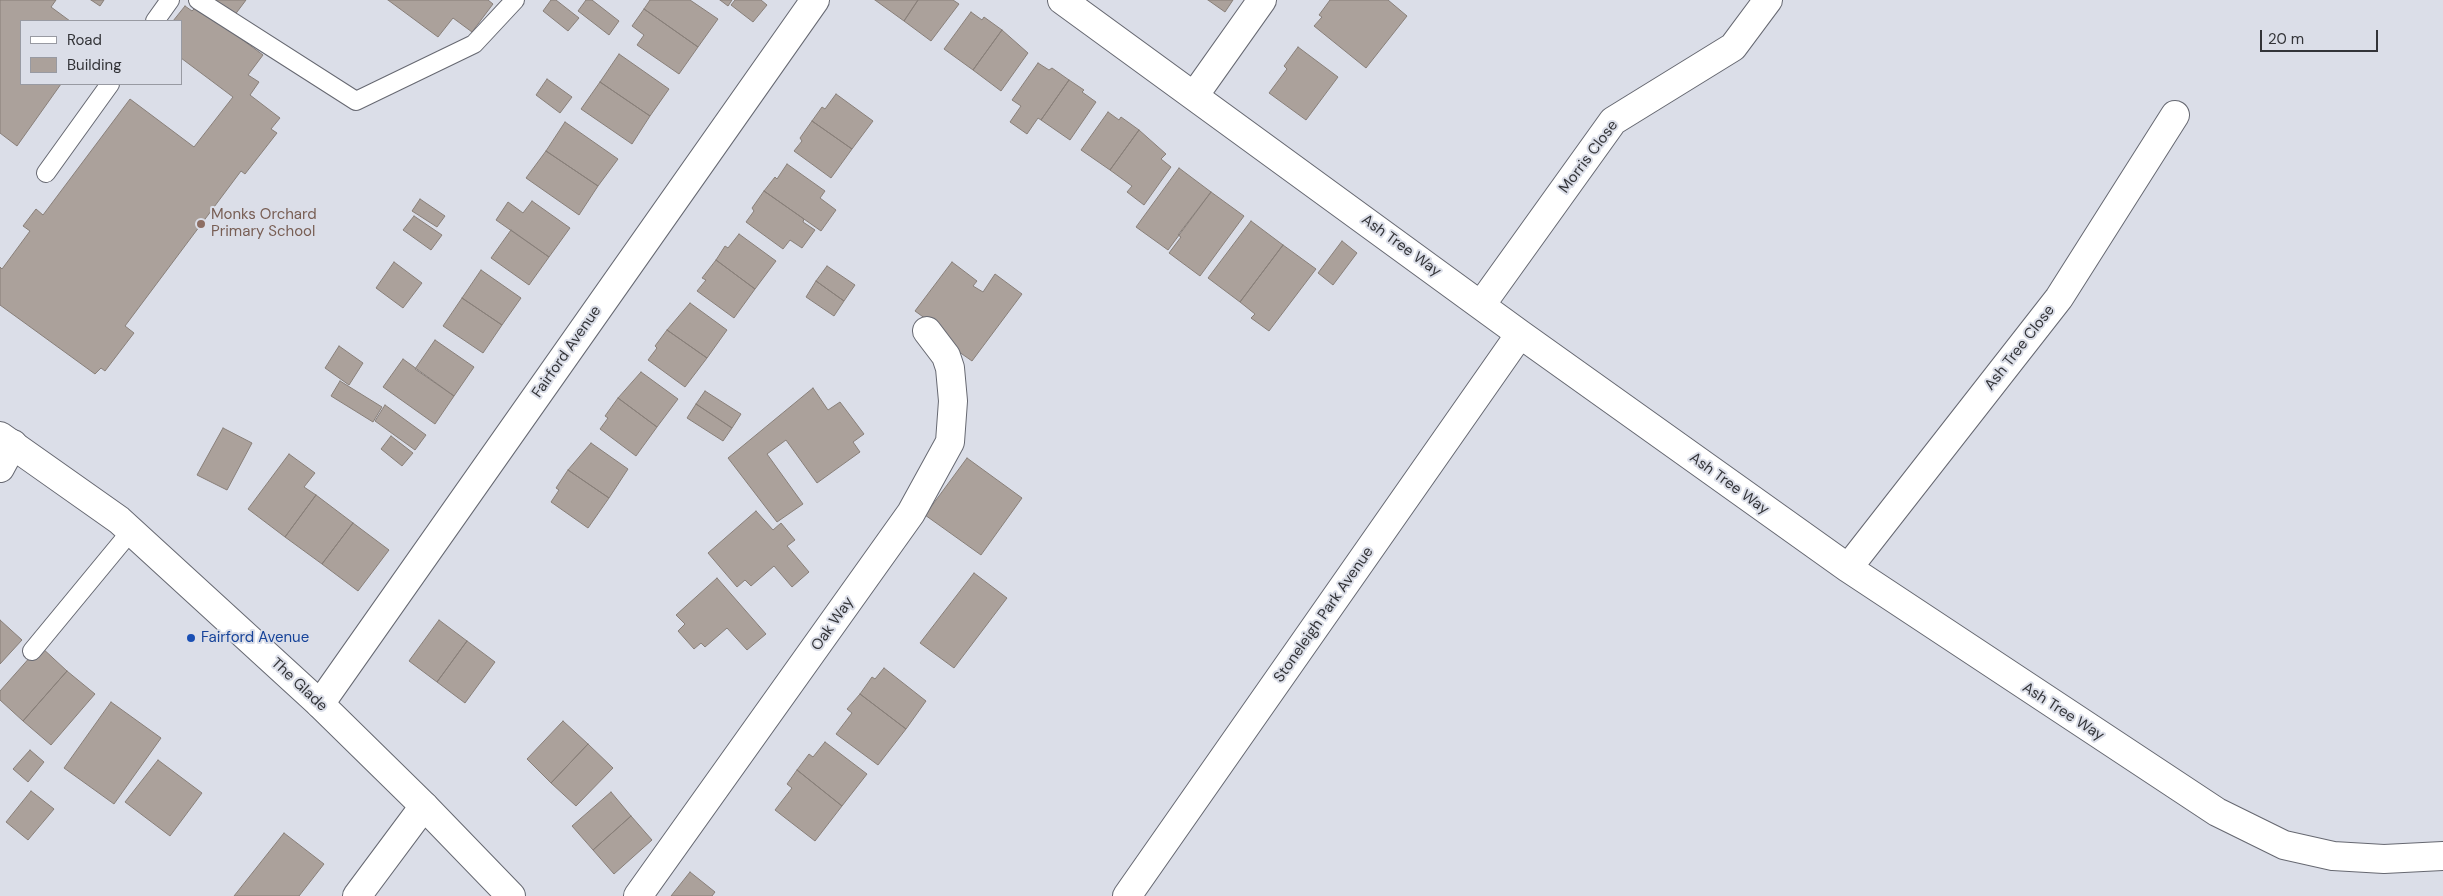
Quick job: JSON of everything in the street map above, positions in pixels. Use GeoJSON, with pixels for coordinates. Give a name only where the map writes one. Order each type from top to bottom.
{"type":"FeatureCollection","features":[{"type":"Feature","properties":{"kind":"street","name":"Fairford Avenue"},"geometry":{"type":"LineString","coordinates":[[320,704],[815,0]]}},
{"type":"Feature","properties":{"kind":"street","name":"Ash Tree Way"},"geometry":{"type":"LineString","coordinates":[[1062,0],[1520,334],[1848,568],[2217,812],[2284,845],[2333,856],[2384,859],[2443,856]]}},
{"type":"Feature","properties":{"kind":"street"},"geometry":{"type":"LineString","coordinates":[[1194,96],[1262,0]]}},
{"type":"Feature","properties":{"kind":"street","name":"Morris Close"},"geometry":{"type":"LineString","coordinates":[[1482,305],[1614,121],[1733,47],[1768,0]]}},
{"type":"Feature","properties":{"kind":"street","name":"Ash Tree Close"},"geometry":{"type":"LineString","coordinates":[[1848,568],[2059,298],[2175,114]]}},
{"type":"Feature","properties":{"kind":"street","name":"Oak Way"},"geometry":{"type":"LineString","coordinates":[[638,896],[911,513],[950,442],[952,402],[950,368],[946,356],[927,331]]}},
{"type":"Feature","properties":{"kind":"street","name":"Stoneleigh Park Avenue"},"geometry":{"type":"LineString","coordinates":[[1127,896],[1520,334]]}},
{"type":"Feature","properties":{"kind":"street","name":"The Glade"},"geometry":{"type":"LineString","coordinates":[[6,440],[119,520],[320,704],[424,806],[511,896]]}},
{"type":"Feature","properties":{"kind":"street"},"geometry":{"type":"LineString","coordinates":[[0,468],[6,440]]}},
{"type":"Feature","properties":{"kind":"street"},"geometry":{"type":"LineString","coordinates":[[357,896],[424,806]]}},
{"type":"Feature","properties":{"kind":"lane"},"geometry":{"type":"LineString","coordinates":[[156,20],[170,0]]}},
{"type":"Feature","properties":{"kind":"lane"},"geometry":{"type":"LineString","coordinates":[[198,0],[356,101],[474,44],[515,0]]}},
{"type":"Feature","properties":{"kind":"lane"},"geometry":{"type":"LineString","coordinates":[[46,172],[109,85]]}},
{"type":"Feature","properties":{"kind":"lane"},"geometry":{"type":"LineString","coordinates":[[32,651],[131,531]]}},
{"type":"Feature","properties":{"kind":"building"},"geometry":{"type":"Polygon","coordinates":[[[0,0],[56,0],[51,7],[69,20],[20,20],[20,85],[60,85],[17,146],[0,133],[0,0]]]}},
{"type":"Feature","properties":{"kind":"building"},"geometry":{"type":"Polygon","coordinates":[[[91,0],[104,0],[100,6],[91,0]]]}},
{"type":"Feature","properties":{"kind":"building"},"geometry":{"type":"Polygon","coordinates":[[[212,0],[246,0],[234,16],[212,0]]]}},
{"type":"Feature","properties":{"kind":"building"},"geometry":{"type":"Polygon","coordinates":[[[388,0],[488,0],[493,4],[472,32],[453,18],[438,37],[388,0]]]}},
{"type":"Feature","properties":{"kind":"building"},"geometry":{"type":"Polygon","coordinates":[[[551,0],[556,0],[579,18],[568,31],[543,11],[551,0]]]}},
{"type":"Feature","properties":{"kind":"building"},"geometry":{"type":"Polygon","coordinates":[[[586,0],[592,0],[619,21],[609,35],[578,11],[586,0]]]}},
{"type":"Feature","properties":{"kind":"building"},"geometry":{"type":"Polygon","coordinates":[[[650,0],[690,0],[718,19],[698,47],[644,9],[650,0]]]}},
{"type":"Feature","properties":{"kind":"building"},"geometry":{"type":"Polygon","coordinates":[[[720,0],[732,0],[728,6],[720,0]]]}},
{"type":"Feature","properties":{"kind":"building"},"geometry":{"type":"Polygon","coordinates":[[[735,0],[761,0],[767,5],[753,22],[731,5],[735,0]]]}},
{"type":"Feature","properties":{"kind":"building"},"geometry":{"type":"Polygon","coordinates":[[[875,0],[918,0],[904,21],[875,0]]]}},
{"type":"Feature","properties":{"kind":"building"},"geometry":{"type":"Polygon","coordinates":[[[918,0],[953,0],[959,4],[931,41],[904,21],[918,0]]]}},
{"type":"Feature","properties":{"kind":"building"},"geometry":{"type":"Polygon","coordinates":[[[1208,0],[1233,0],[1225,12],[1208,0]]]}},
{"type":"Feature","properties":{"kind":"building"},"geometry":{"type":"Polygon","coordinates":[[[1330,0],[1388,0],[1407,16],[1366,68],[1314,26],[1322,17],[1319,15],[1330,0]]]}},
{"type":"Feature","properties":{"kind":"building"},"geometry":{"type":"Polygon","coordinates":[[[185,6],[192,11],[197,6],[263,55],[248,75],[259,82],[250,95],[280,118],[271,129],[277,133],[245,174],[241,171],[125,326],[134,333],[105,371],[101,368],[95,374],[0,305],[0,267],[2,269],[30,231],[23,226],[36,209],[43,215],[130,99],[194,147],[233,97],[182,59],[182,20],[174,20],[185,6]]]}},
{"type":"Feature","properties":{"kind":"building"},"geometry":{"type":"Polygon","coordinates":[[[644,9],[698,47],[679,74],[637,45],[644,35],[632,26],[644,9]]]}},
{"type":"Feature","properties":{"kind":"building"},"geometry":{"type":"Polygon","coordinates":[[[971,12],[982,20],[984,17],[1002,30],[973,70],[944,49],[971,12]]]}},
{"type":"Feature","properties":{"kind":"building"},"geometry":{"type":"Polygon","coordinates":[[[1002,30],[1028,53],[1001,91],[973,70],[1002,30]]]}},
{"type":"Feature","properties":{"kind":"building"},"geometry":{"type":"Polygon","coordinates":[[[1298,47],[1338,77],[1306,120],[1269,93],[1287,69],[1284,66],[1298,47]]]}},
{"type":"Feature","properties":{"kind":"building"},"geometry":{"type":"Polygon","coordinates":[[[619,54],[669,89],[650,116],[600,82],[619,54]]]}},
{"type":"Feature","properties":{"kind":"building"},"geometry":{"type":"Polygon","coordinates":[[[1038,63],[1049,70],[1052,68],[1069,80],[1041,120],[1038,118],[1027,134],[1010,122],[1021,106],[1012,100],[1038,63]]]}},
{"type":"Feature","properties":{"kind":"building"},"geometry":{"type":"Polygon","coordinates":[[[547,79],[572,97],[560,113],[536,95],[547,79]]]}},
{"type":"Feature","properties":{"kind":"building"},"geometry":{"type":"Polygon","coordinates":[[[1069,80],[1084,90],[1082,92],[1096,102],[1070,140],[1041,120],[1069,80]]]}},
{"type":"Feature","properties":{"kind":"building"},"geometry":{"type":"Polygon","coordinates":[[[600,82],[650,116],[632,144],[581,109],[600,82]]]}},
{"type":"Feature","properties":{"kind":"building"},"geometry":{"type":"Polygon","coordinates":[[[836,94],[873,121],[852,149],[812,121],[822,107],[825,109],[836,94]]]}},
{"type":"Feature","properties":{"kind":"building"},"geometry":{"type":"Polygon","coordinates":[[[1108,112],[1119,120],[1121,117],[1139,130],[1110,170],[1081,150],[1108,112]]]}},
{"type":"Feature","properties":{"kind":"building"},"geometry":{"type":"Polygon","coordinates":[[[812,121],[852,149],[831,178],[794,151],[802,141],[800,138],[812,121]]]}},
{"type":"Feature","properties":{"kind":"building"},"geometry":{"type":"Polygon","coordinates":[[[565,122],[618,159],[598,186],[546,151],[565,122]]]}},
{"type":"Feature","properties":{"kind":"building"},"geometry":{"type":"Polygon","coordinates":[[[1139,130],[1166,154],[1161,159],[1171,167],[1144,205],[1127,192],[1132,186],[1110,170],[1139,130]]]}},
{"type":"Feature","properties":{"kind":"building"},"geometry":{"type":"Polygon","coordinates":[[[546,151],[598,186],[579,215],[526,178],[546,151]]]}},
{"type":"Feature","properties":{"kind":"building"},"geometry":{"type":"Polygon","coordinates":[[[787,164],[825,191],[820,198],[836,210],[821,231],[764,191],[775,177],[777,179],[787,164]]]}},
{"type":"Feature","properties":{"kind":"building"},"geometry":{"type":"Polygon","coordinates":[[[1179,168],[1211,192],[1168,250],[1136,227],[1179,168]]]}},
{"type":"Feature","properties":{"kind":"building"},"geometry":{"type":"Polygon","coordinates":[[[764,191],[804,219],[803,222],[815,230],[802,248],[790,240],[783,249],[746,222],[754,211],[752,208],[764,191]]]}},
{"type":"Feature","properties":{"kind":"building"},"geometry":{"type":"Polygon","coordinates":[[[1211,192],[1244,216],[1200,276],[1169,253],[1181,237],[1178,235],[1211,192]]]}},
{"type":"Feature","properties":{"kind":"building"},"geometry":{"type":"Polygon","coordinates":[[[420,199],[445,216],[437,227],[412,211],[420,199]]]}},
{"type":"Feature","properties":{"kind":"building"},"geometry":{"type":"Polygon","coordinates":[[[532,201],[570,228],[549,257],[496,220],[508,202],[523,213],[532,201]]]}},
{"type":"Feature","properties":{"kind":"building"},"geometry":{"type":"Polygon","coordinates":[[[414,216],[442,235],[431,250],[403,230],[414,216]]]}},
{"type":"Feature","properties":{"kind":"building"},"geometry":{"type":"Polygon","coordinates":[[[1251,221],[1283,245],[1240,302],[1208,278],[1251,221]]]}},
{"type":"Feature","properties":{"kind":"building"},"geometry":{"type":"Polygon","coordinates":[[[511,230],[549,257],[529,285],[491,258],[511,230]]]}},
{"type":"Feature","properties":{"kind":"building"},"geometry":{"type":"Polygon","coordinates":[[[739,234],[776,261],[755,289],[716,260],[725,246],[728,248],[739,234]]]}},
{"type":"Feature","properties":{"kind":"building"},"geometry":{"type":"Polygon","coordinates":[[[1342,241],[1357,253],[1333,285],[1318,273],[1342,241]]]}},
{"type":"Feature","properties":{"kind":"building"},"geometry":{"type":"Polygon","coordinates":[[[1283,245],[1316,269],[1269,331],[1251,318],[1255,314],[1240,302],[1283,245]]]}},
{"type":"Feature","properties":{"kind":"building"},"geometry":{"type":"Polygon","coordinates":[[[716,260],[755,289],[734,318],[697,291],[706,280],[702,278],[716,260]]]}},
{"type":"Feature","properties":{"kind":"building"},"geometry":{"type":"Polygon","coordinates":[[[394,262],[422,283],[403,308],[376,288],[394,262]]]}},
{"type":"Feature","properties":{"kind":"building"},"geometry":{"type":"Polygon","coordinates":[[[952,262],[977,281],[973,286],[983,292],[995,274],[1022,294],[972,361],[942,340],[941,330],[915,311],[952,262]]]}},
{"type":"Feature","properties":{"kind":"building"},"geometry":{"type":"Polygon","coordinates":[[[827,266],[855,285],[844,301],[816,281],[827,266]]]}},
{"type":"Feature","properties":{"kind":"building"},"geometry":{"type":"Polygon","coordinates":[[[481,270],[521,298],[502,325],[462,298],[481,270]]]}},
{"type":"Feature","properties":{"kind":"building"},"geometry":{"type":"Polygon","coordinates":[[[816,281],[844,301],[834,316],[806,297],[816,281]]]}},
{"type":"Feature","properties":{"kind":"building"},"geometry":{"type":"Polygon","coordinates":[[[462,298],[502,325],[483,353],[443,326],[462,298]]]}},
{"type":"Feature","properties":{"kind":"building"},"geometry":{"type":"Polygon","coordinates":[[[690,303],[727,330],[707,358],[667,330],[690,303]]]}},
{"type":"Feature","properties":{"kind":"building"},"geometry":{"type":"Polygon","coordinates":[[[667,330],[707,358],[685,387],[648,360],[657,348],[655,346],[667,330]]]}},
{"type":"Feature","properties":{"kind":"building"},"geometry":{"type":"Polygon","coordinates":[[[435,340],[474,367],[454,396],[415,369],[435,340]]]}},
{"type":"Feature","properties":{"kind":"building"},"geometry":{"type":"Polygon","coordinates":[[[339,346],[363,363],[349,385],[325,368],[339,346]]]}},
{"type":"Feature","properties":{"kind":"building"},"geometry":{"type":"Polygon","coordinates":[[[403,359],[454,396],[435,424],[383,387],[403,359]]]}},
{"type":"Feature","properties":{"kind":"building"},"geometry":{"type":"Polygon","coordinates":[[[641,372],[678,399],[657,427],[618,398],[641,372]]]}},
{"type":"Feature","properties":{"kind":"building"},"geometry":{"type":"Polygon","coordinates":[[[340,381],[382,407],[373,422],[331,396],[340,381]]]}},
{"type":"Feature","properties":{"kind":"building"},"geometry":{"type":"Polygon","coordinates":[[[813,388],[828,410],[840,402],[864,434],[853,442],[860,452],[817,483],[786,440],[767,454],[803,504],[777,522],[728,458],[813,388]]]}},
{"type":"Feature","properties":{"kind":"building"},"geometry":{"type":"Polygon","coordinates":[[[705,391],[741,414],[732,428],[696,404],[705,391]]]}},
{"type":"Feature","properties":{"kind":"building"},"geometry":{"type":"Polygon","coordinates":[[[618,398],[657,427],[636,456],[600,429],[608,418],[605,416],[618,398]]]}},
{"type":"Feature","properties":{"kind":"building"},"geometry":{"type":"Polygon","coordinates":[[[696,404],[732,428],[723,441],[687,418],[696,404]]]}},
{"type":"Feature","properties":{"kind":"building"},"geometry":{"type":"Polygon","coordinates":[[[385,405],[426,435],[415,450],[375,421],[385,405]]]}},
{"type":"Feature","properties":{"kind":"building"},"geometry":{"type":"Polygon","coordinates":[[[223,428],[252,443],[227,490],[197,475],[223,428]]]}},
{"type":"Feature","properties":{"kind":"building"},"geometry":{"type":"Polygon","coordinates":[[[391,436],[413,453],[402,466],[381,449],[391,436]]]}},
{"type":"Feature","properties":{"kind":"building"},"geometry":{"type":"Polygon","coordinates":[[[591,443],[628,469],[609,498],[568,470],[591,443]]]}},
{"type":"Feature","properties":{"kind":"building"},"geometry":{"type":"Polygon","coordinates":[[[289,454],[315,473],[304,487],[316,495],[285,537],[248,509],[289,454]]]}},
{"type":"Feature","properties":{"kind":"building"},"geometry":{"type":"Polygon","coordinates":[[[967,458],[1022,498],[981,555],[925,515],[967,458]]]}},
{"type":"Feature","properties":{"kind":"building"},"geometry":{"type":"Polygon","coordinates":[[[568,470],[609,498],[588,528],[551,502],[559,490],[556,488],[568,470]]]}},
{"type":"Feature","properties":{"kind":"building"},"geometry":{"type":"Polygon","coordinates":[[[316,495],[353,523],[322,564],[285,537],[316,495]]]}},
{"type":"Feature","properties":{"kind":"building"},"geometry":{"type":"Polygon","coordinates":[[[756,511],[773,530],[781,523],[795,540],[787,546],[809,572],[792,587],[774,566],[751,586],[745,580],[737,587],[708,553],[756,511]]]}},
{"type":"Feature","properties":{"kind":"building"},"geometry":{"type":"Polygon","coordinates":[[[353,523],[389,550],[358,591],[322,564],[353,523]]]}},
{"type":"Feature","properties":{"kind":"building"},"geometry":{"type":"Polygon","coordinates":[[[974,573],[1007,598],[954,668],[920,643],[974,573]]]}},
{"type":"Feature","properties":{"kind":"building"},"geometry":{"type":"Polygon","coordinates":[[[717,578],[766,634],[747,650],[727,628],[705,647],[701,643],[694,649],[678,631],[685,624],[676,615],[717,578]]]}},
{"type":"Feature","properties":{"kind":"building"},"geometry":{"type":"Polygon","coordinates":[[[0,620],[22,640],[0,664],[0,620]]]}},
{"type":"Feature","properties":{"kind":"building"},"geometry":{"type":"Polygon","coordinates":[[[439,620],[467,641],[437,682],[409,661],[439,620]]]}},
{"type":"Feature","properties":{"kind":"building"},"geometry":{"type":"Polygon","coordinates":[[[467,641],[495,662],[465,703],[437,682],[467,641]]]}},
{"type":"Feature","properties":{"kind":"building"},"geometry":{"type":"Polygon","coordinates":[[[40,646],[67,671],[23,721],[0,700],[0,691],[40,646]]]}},
{"type":"Feature","properties":{"kind":"building"},"geometry":{"type":"Polygon","coordinates":[[[884,668],[926,701],[906,729],[860,694],[872,677],[875,679],[884,668]]]}},
{"type":"Feature","properties":{"kind":"building"},"geometry":{"type":"Polygon","coordinates":[[[67,671],[95,694],[51,745],[23,721],[67,671]]]}},
{"type":"Feature","properties":{"kind":"building"},"geometry":{"type":"Polygon","coordinates":[[[860,694],[906,729],[878,765],[836,734],[852,713],[847,709],[860,694]]]}},
{"type":"Feature","properties":{"kind":"building"},"geometry":{"type":"Polygon","coordinates":[[[111,702],[161,738],[114,804],[64,768],[111,702]]]}},
{"type":"Feature","properties":{"kind":"building"},"geometry":{"type":"Polygon","coordinates":[[[563,721],[588,744],[551,783],[527,759],[563,721]]]}},
{"type":"Feature","properties":{"kind":"building"},"geometry":{"type":"Polygon","coordinates":[[[825,742],[867,774],[842,806],[797,770],[809,754],[813,757],[825,742]]]}},
{"type":"Feature","properties":{"kind":"building"},"geometry":{"type":"Polygon","coordinates":[[[588,744],[613,768],[576,806],[551,783],[588,744]]]}},
{"type":"Feature","properties":{"kind":"building"},"geometry":{"type":"Polygon","coordinates":[[[30,750],[44,762],[28,782],[13,769],[30,750]]]}},
{"type":"Feature","properties":{"kind":"building"},"geometry":{"type":"Polygon","coordinates":[[[158,760],[202,793],[170,836],[125,802],[158,760]]]}},
{"type":"Feature","properties":{"kind":"building"},"geometry":{"type":"Polygon","coordinates":[[[797,770],[842,806],[815,841],[775,810],[792,788],[787,784],[797,770]]]}},
{"type":"Feature","properties":{"kind":"building"},"geometry":{"type":"Polygon","coordinates":[[[31,791],[54,809],[28,840],[6,822],[31,791]]]}},
{"type":"Feature","properties":{"kind":"building"},"geometry":{"type":"Polygon","coordinates":[[[611,792],[631,816],[593,850],[572,826],[611,792]]]}},
{"type":"Feature","properties":{"kind":"building"},"geometry":{"type":"Polygon","coordinates":[[[631,816],[652,840],[614,874],[593,850],[631,816]]]}},
{"type":"Feature","properties":{"kind":"building"},"geometry":{"type":"Polygon","coordinates":[[[284,833],[324,864],[299,896],[234,896],[284,833]]]}},
{"type":"Feature","properties":{"kind":"building"},"geometry":{"type":"Polygon","coordinates":[[[690,872],[715,892],[712,896],[671,896],[690,872]]]}},
{"type":"Feature","properties":{"kind":"place","name":"Monks Orchard Primary School"},"geometry":{"type":"Point","coordinates":[201,224]}},
{"type":"Feature","properties":{"kind":"place","name":"Fairford Avenue"},"geometry":{"type":"Point","coordinates":[191,638]}}]}
